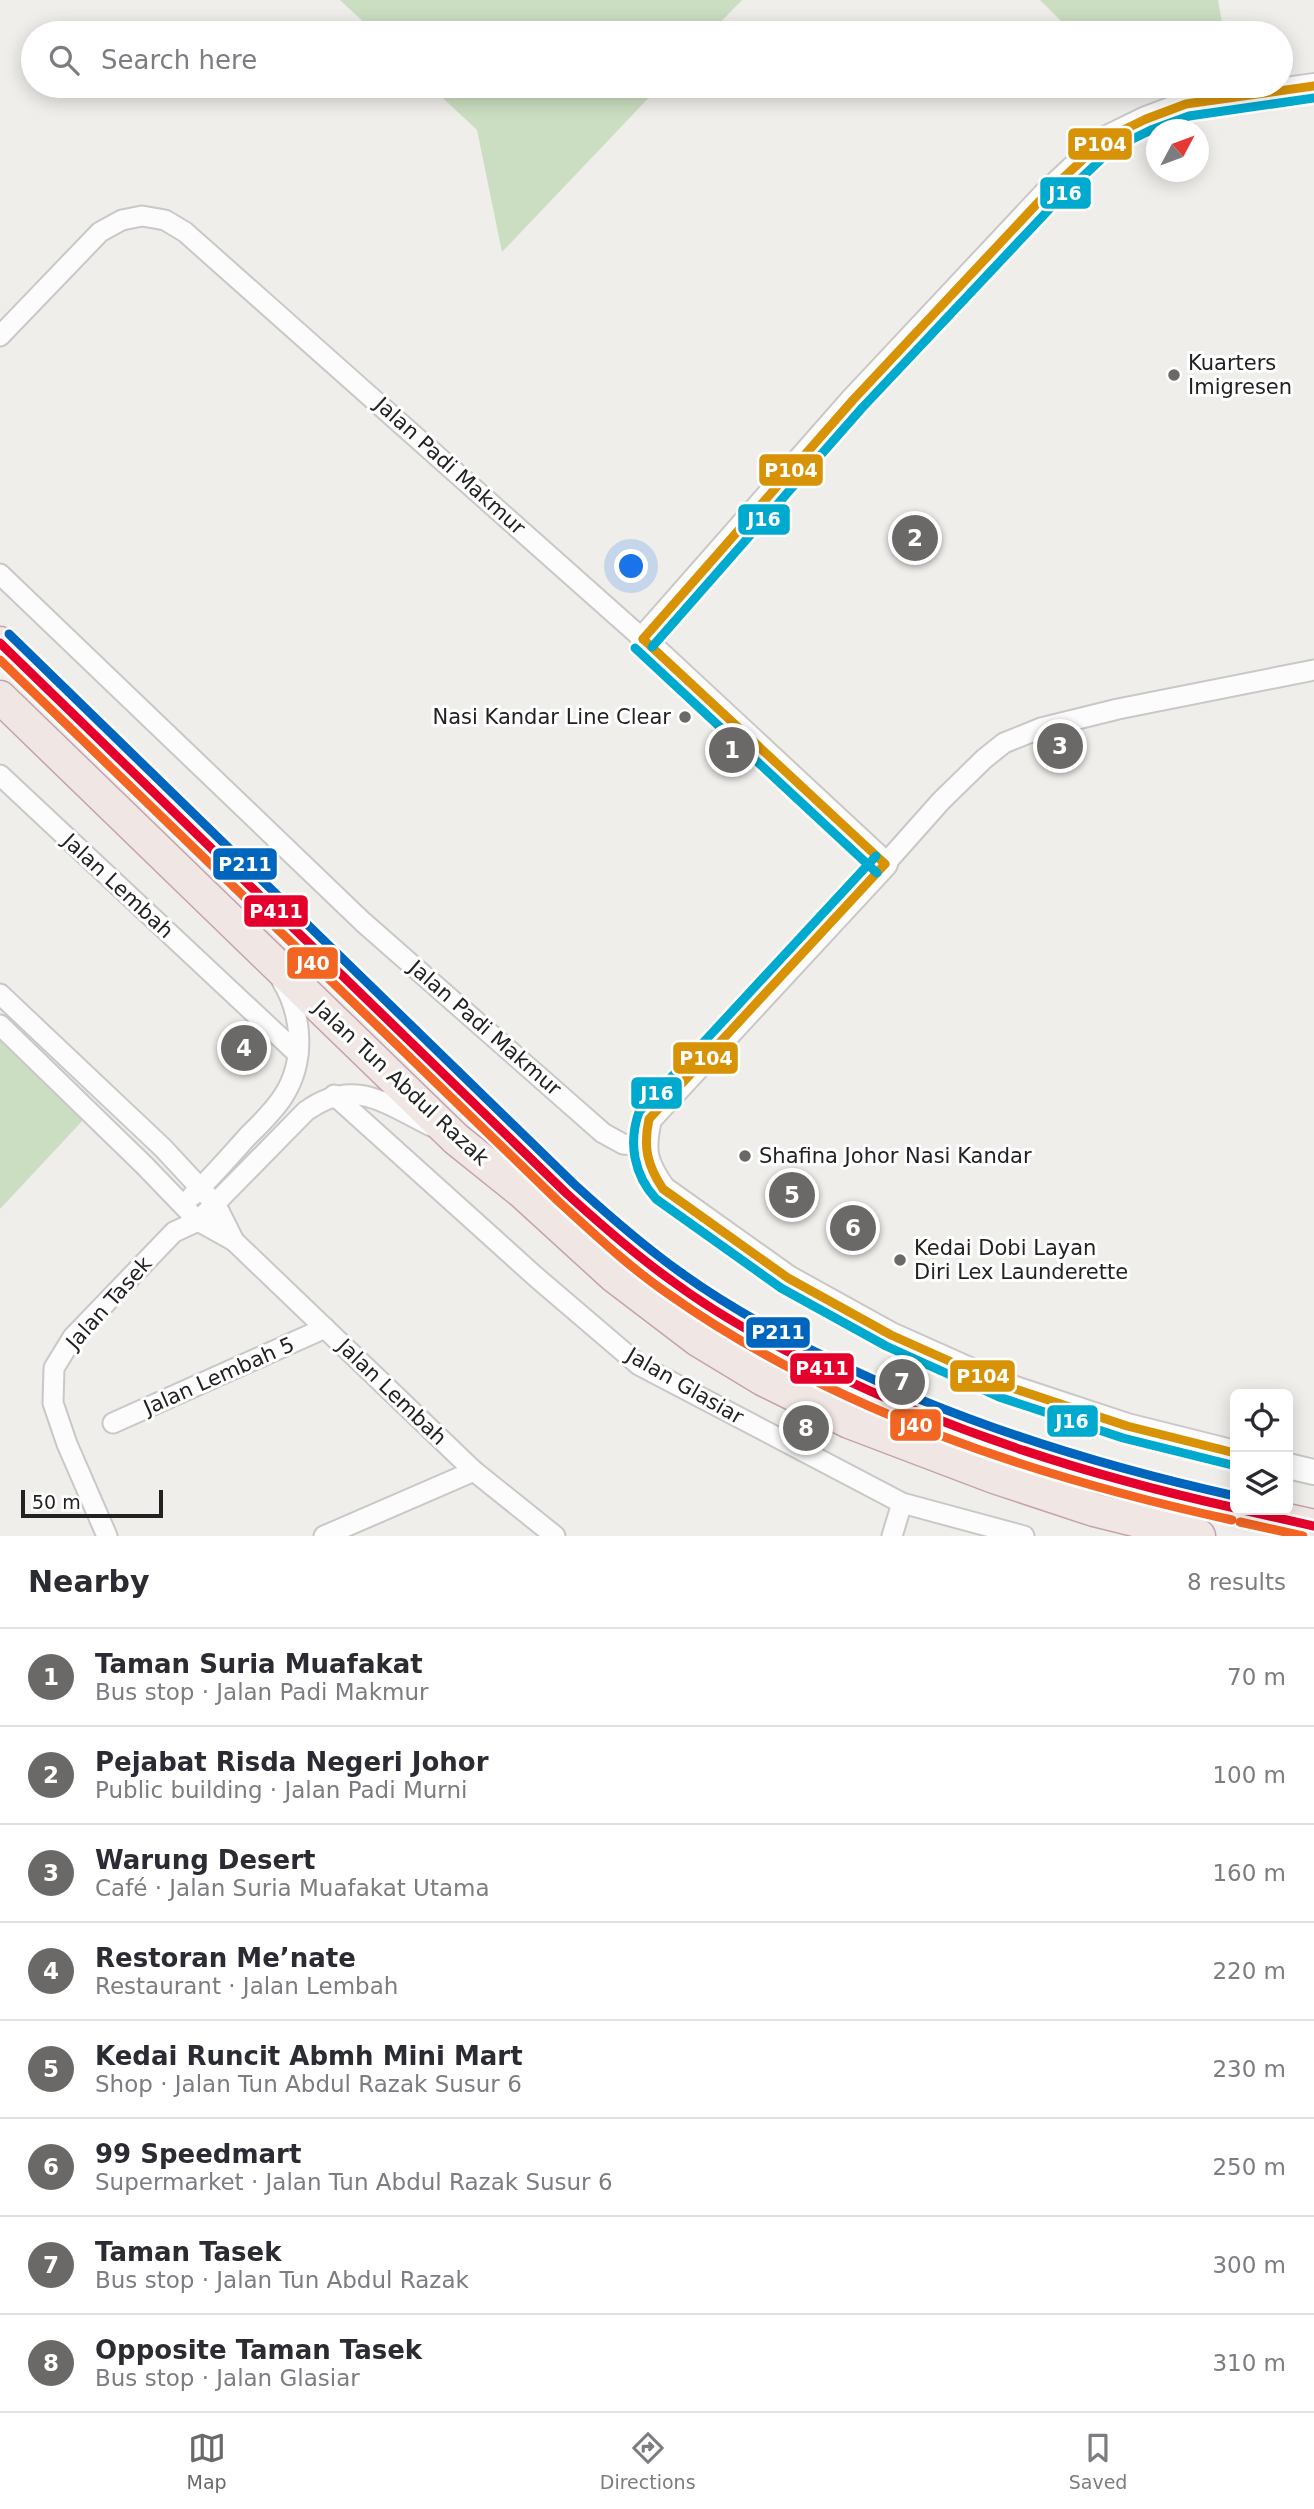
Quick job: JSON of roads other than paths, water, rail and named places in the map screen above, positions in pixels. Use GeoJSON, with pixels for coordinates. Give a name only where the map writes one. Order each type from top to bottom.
{"type":"FeatureCollection","features":[{"type":"Feature","properties":{"kind":"highway","name":"Jalan Tun Abdul Razak"},"geometry":{"type":"LineString","coordinates":[[0,643],[553,1178],[638,1256],[709,1307],[835,1377],[1037,1457],[1105,1478],[1230,1507]]}},
{"type":"Feature","properties":{"kind":"highway","name":"Jalan Tun Abdul Razak"},"geometry":{"type":"LineString","coordinates":[[0,698],[456,1139],[522,1192],[614,1276],[698,1340],[782,1390],[849,1422],[994,1477],[1094,1510],[1199,1536]]}},
{"type":"Feature","properties":{"kind":"highway"},"geometry":{"type":"LineString","coordinates":[[0,722],[20,740],[106,800]]}},
{"type":"Feature","properties":{"kind":"highway"},"geometry":{"type":"LineString","coordinates":[[1265,1515],[1314,1526]]}},
{"type":"Feature","properties":{"kind":"street"},"geometry":{"type":"LineString","coordinates":[[1293,89],[1314,86]]}},
{"type":"Feature","properties":{"kind":"street"},"geometry":{"type":"LineString","coordinates":[[643,639],[853,400],[1048,192],[1105,139],[1186,104],[1229,98]]}},
{"type":"Feature","properties":{"kind":"street","name":"Jalan Padi Makmur"},"geometry":{"type":"LineString","coordinates":[[0,336],[100,232],[121,220],[142,216],[164,220],[185,232],[643,639],[894,855]]}},
{"type":"Feature","properties":{"kind":"street","name":"Jalan Padi Makmur"},"geometry":{"type":"LineString","coordinates":[[0,574],[363,922],[603,1133],[623,1144],[644,1146]]}},
{"type":"Feature","properties":{"kind":"street"},"geometry":{"type":"LineString","coordinates":[[1231,1452],[1127,1426],[1003,1385],[891,1335],[788,1278],[663,1189],[649,1168],[644,1146],[649,1119],[941,801],[1004,743],[1041,728],[1118,709],[1314,670]]}},
{"type":"Feature","properties":{"kind":"street","name":"Jalan Lembah"},"geometry":{"type":"LineString","coordinates":[[0,775],[298,1054]]}},
{"type":"Feature","properties":{"kind":"street"},"geometry":{"type":"LineString","coordinates":[[182,1205],[285,1094],[298,1054],[298,1016],[290,995],[266,956]]}},
{"type":"Feature","properties":{"kind":"street","name":"Jalan Lembah"},"geometry":{"type":"LineString","coordinates":[[0,994],[163,1148],[216,1205],[234,1241]]}},
{"type":"Feature","properties":{"kind":"street","name":"Jalan Lembah"},"geometry":{"type":"LineString","coordinates":[[0,1025],[145,1165],[198,1221],[234,1241],[474,1471],[555,1536]]}},
{"type":"Feature","properties":{"kind":"street"},"geometry":{"type":"LineString","coordinates":[[334,1095],[358,1093],[402,1111],[456,1139]]}},
{"type":"Feature","properties":{"kind":"street","name":"Jalan Tasek"},"geometry":{"type":"LineString","coordinates":[[107,1536],[67,1444],[53,1403],[54,1368],[73,1336],[174,1232],[198,1221],[306,1111],[321,1100],[334,1095]]}},
{"type":"Feature","properties":{"kind":"street","name":"Jalan Glasiar"},"geometry":{"type":"LineString","coordinates":[[334,1095],[536,1277],[639,1364],[902,1503],[1024,1536]]}},
{"type":"Feature","properties":{"kind":"street","name":"Jalan Tasek"},"geometry":{"type":"LineString","coordinates":[[174,1232],[182,1205]]}},
{"type":"Feature","properties":{"kind":"street","name":"Jalan Lembah 5"},"geometry":{"type":"LineString","coordinates":[[113,1423],[325,1328]]}},
{"type":"Feature","properties":{"kind":"street"},"geometry":{"type":"LineString","coordinates":[[1293,1467],[1314,1472]]}},
{"type":"Feature","properties":{"kind":"street"},"geometry":{"type":"LineString","coordinates":[[324,1536],[474,1471]]}},
{"type":"Feature","properties":{"kind":"street"},"geometry":{"type":"LineString","coordinates":[[892,1536],[902,1503]]}},
{"type":"Feature","properties":{"kind":"place","name":"Kuarters Imigresen"},"geometry":{"type":"Point","coordinates":[1174,375]}},
{"type":"Feature","properties":{"kind":"place","name":"Pejabat Risda Negeri Johor"},"geometry":{"type":"Point","coordinates":[915,538]}},
{"type":"Feature","properties":{"kind":"place","name":"Nasi Kandar Line Clear"},"geometry":{"type":"Point","coordinates":[685,717]}},
{"type":"Feature","properties":{"kind":"place","name":"Warung Desert"},"geometry":{"type":"Point","coordinates":[1060,746]}},
{"type":"Feature","properties":{"kind":"place","name":"Taman Suria Muafakat"},"geometry":{"type":"Point","coordinates":[732,750]}},
{"type":"Feature","properties":{"kind":"place","name":"Restoran Me’nate"},"geometry":{"type":"Point","coordinates":[244,1048]}},
{"type":"Feature","properties":{"kind":"place","name":"Shafina Johor Nasi Kandar"},"geometry":{"type":"Point","coordinates":[745,1156]}},
{"type":"Feature","properties":{"kind":"place","name":"Kedai Runcit Abmh Mini Mart"},"geometry":{"type":"Point","coordinates":[792,1195]}},
{"type":"Feature","properties":{"kind":"place","name":"99 Speedmart"},"geometry":{"type":"Point","coordinates":[853,1228]}},
{"type":"Feature","properties":{"kind":"place","name":"Kedai Dobi Layan Diri Lex Launderette"},"geometry":{"type":"Point","coordinates":[900,1260]}},
{"type":"Feature","properties":{"kind":"place","name":"Taman Tasek"},"geometry":{"type":"Point","coordinates":[902,1382]}},
{"type":"Feature","properties":{"kind":"place","name":"Opposite Taman Tasek"},"geometry":{"type":"Point","coordinates":[806,1428]}}]}
